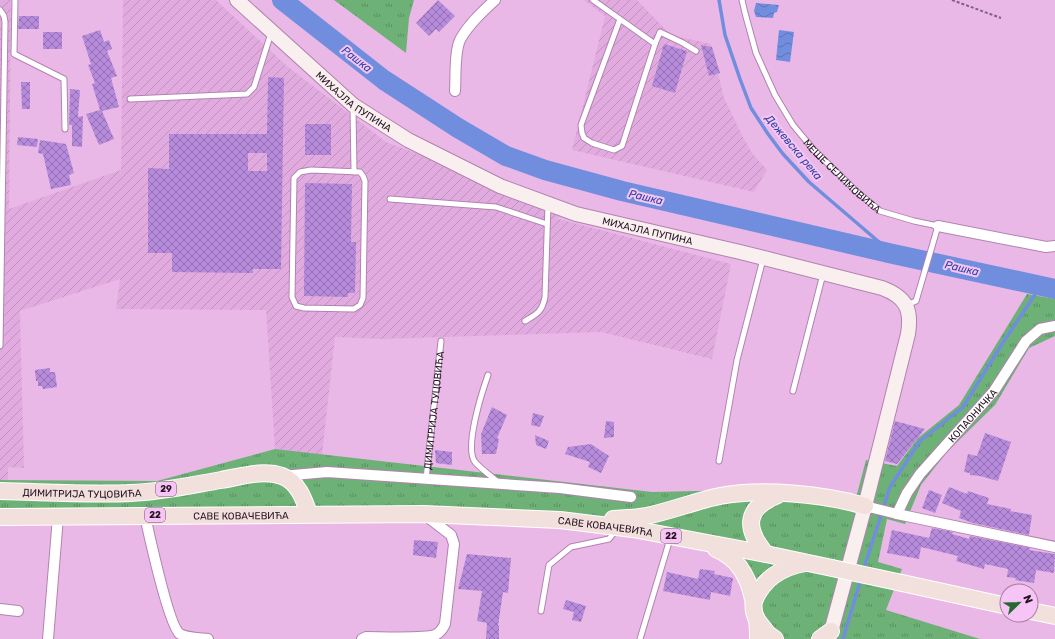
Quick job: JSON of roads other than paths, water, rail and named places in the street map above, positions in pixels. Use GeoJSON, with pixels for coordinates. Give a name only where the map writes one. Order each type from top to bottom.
{"type":"FeatureCollection","features":[{"type":"Feature","properties":{"kind":"main road","name":"ДИМИТРИЈА ТУЦОВИЋА"},"geometry":{"type":"LineString","coordinates":[[0,491],[132,493],[259,474],[274,474],[282,476]]}},
{"type":"Feature","properties":{"kind":"main road"},"geometry":{"type":"LineString","coordinates":[[282,476],[289,480],[300,491],[309,514]]}},
{"type":"Feature","properties":{"kind":"main road"},"geometry":{"type":"LineString","coordinates":[[575,522],[647,516],[708,499],[730,494],[748,493],[782,494],[841,500],[876,509]]}},
{"type":"Feature","properties":{"kind":"main road"},"geometry":{"type":"LineString","coordinates":[[766,554],[754,537],[751,527],[753,515],[759,505],[763,502],[782,494]]}},
{"type":"Feature","properties":{"kind":"main road","name":"САВЕ КОВАЧЕВИЋА"},"geometry":{"type":"LineString","coordinates":[[0,517],[424,514],[575,522],[618,527],[766,554],[999,604]]}},
{"type":"Feature","properties":{"kind":"main road"},"geometry":{"type":"LineString","coordinates":[[692,540],[725,553],[732,558],[743,571],[754,601],[758,639]]}},
{"type":"Feature","properties":{"kind":"main road"},"geometry":{"type":"LineString","coordinates":[[754,601],[760,589],[774,575],[794,565],[808,563]]}},
{"type":"Feature","properties":{"kind":"main road"},"geometry":{"type":"LineString","coordinates":[[1039,613],[1055,616]]}},
{"type":"Feature","properties":{"kind":"main road"},"geometry":{"type":"LineString","coordinates":[[757,620],[774,639]]}},
{"type":"Feature","properties":{"kind":"street","name":"МИХАЈЛА ПУПИНА"},"geometry":{"type":"LineString","coordinates":[[237,0],[353,105],[408,140],[500,186],[576,214],[764,258],[882,288],[893,292],[900,297],[906,305]]}},
{"type":"Feature","properties":{"kind":"street"},"geometry":{"type":"LineString","coordinates":[[455,91],[458,48],[461,38],[480,14],[495,0]]}},
{"type":"Feature","properties":{"kind":"street","name":"МЕШЕ СЕЛИМОВИЋА"},"geometry":{"type":"LineString","coordinates":[[938,226],[1046,247],[1055,246]]}},
{"type":"Feature","properties":{"kind":"street"},"geometry":{"type":"LineString","coordinates":[[827,636],[876,509],[910,321],[906,305]]}},
{"type":"Feature","properties":{"kind":"street","name":"КОПАОНИЧКА"},"geometry":{"type":"LineString","coordinates":[[897,514],[907,493],[920,474],[994,391],[1026,341],[1040,329],[1055,326]]}},
{"type":"Feature","properties":{"kind":"street","name":"ДИМИТРИЈА ТУЦОВИЋА"},"geometry":{"type":"LineString","coordinates":[[282,476],[327,472],[560,488],[632,497]]}},
{"type":"Feature","properties":{"kind":"street"},"geometry":{"type":"LineString","coordinates":[[876,509],[1055,548]]}},
{"type":"Feature","properties":{"kind":"street"},"geometry":{"type":"LineString","coordinates":[[362,639],[366,637],[434,636],[445,624],[454,548],[453,540],[451,535],[424,514]]}},
{"type":"Feature","properties":{"kind":"street"},"geometry":{"type":"LineString","coordinates":[[145,516],[163,591],[176,630],[183,635],[208,639]]}},
{"type":"Feature","properties":{"kind":"street"},"geometry":{"type":"LineString","coordinates":[[48,639],[58,517]]}},
{"type":"Feature","properties":{"kind":"street"},"geometry":{"type":"LineString","coordinates":[[0,609],[18,611]]}},
{"type":"Feature","properties":{"kind":"lane"},"geometry":{"type":"LineString","coordinates":[[15,0],[14,54],[64,78],[65,128]]}},
{"type":"Feature","properties":{"kind":"lane"},"geometry":{"type":"LineString","coordinates":[[593,0],[655,44]]}},
{"type":"Feature","properties":{"kind":"lane","name":"МЕШЕ СЕЛИМОВИЋА"},"geometry":{"type":"LineString","coordinates":[[742,0],[756,53],[775,95],[793,125],[803,137],[856,191],[880,211],[938,226]]}},
{"type":"Feature","properties":{"kind":"lane"},"geometry":{"type":"LineString","coordinates":[[0,10],[4,16],[5,22],[0,346]]}},
{"type":"Feature","properties":{"kind":"lane"},"geometry":{"type":"LineString","coordinates":[[620,19],[581,125],[584,138],[592,143],[614,150],[622,146],[660,32],[696,51]]}},
{"type":"Feature","properties":{"kind":"lane"},"geometry":{"type":"LineString","coordinates":[[130,99],[247,94],[254,87],[272,31]]}},
{"type":"Feature","properties":{"kind":"lane"},"geometry":{"type":"LineString","coordinates":[[353,105],[354,172]]}},
{"type":"Feature","properties":{"kind":"lane"},"geometry":{"type":"LineString","coordinates":[[311,170],[354,172],[360,172],[365,181],[363,298],[360,305],[354,308],[304,308],[296,306],[292,297],[294,178],[300,172],[311,170]]}},
{"type":"Feature","properties":{"kind":"lane"},"geometry":{"type":"LineString","coordinates":[[390,199],[496,207],[547,224]]}},
{"type":"Feature","properties":{"kind":"lane"},"geometry":{"type":"LineString","coordinates":[[525,321],[538,314],[545,297],[548,203]]}},
{"type":"Feature","properties":{"kind":"lane"},"geometry":{"type":"LineString","coordinates":[[906,305],[916,301],[938,226]]}},
{"type":"Feature","properties":{"kind":"lane"},"geometry":{"type":"LineString","coordinates":[[719,461],[737,360],[764,258]]}},
{"type":"Feature","properties":{"kind":"lane"},"geometry":{"type":"LineString","coordinates":[[793,391],[823,273]]}},
{"type":"Feature","properties":{"kind":"lane","name":"ДИМИТРИЈА ТУЦОВИЋА"},"geometry":{"type":"LineString","coordinates":[[426,479],[441,341]]}},
{"type":"Feature","properties":{"kind":"lane"},"geometry":{"type":"LineString","coordinates":[[488,375],[480,398],[471,445],[474,461],[501,484]]}},
{"type":"Feature","properties":{"kind":"lane"},"geometry":{"type":"LineString","coordinates":[[541,611],[549,566],[571,547],[609,539],[618,527]]}},
{"type":"Feature","properties":{"kind":"lane"},"geometry":{"type":"LineString","coordinates":[[640,639],[671,536]]}},
{"type":"Feature","properties":{"kind":"water"},"geometry":{"type":"Polygon","coordinates":[[[756,3],[779,5],[773,18],[756,17],[754,11],[756,3]]]}},
{"type":"Feature","properties":{"kind":"water"},"geometry":{"type":"Polygon","coordinates":[[[779,30],[794,32],[790,62],[776,60],[779,30]]]}},
{"type":"Feature","properties":{"kind":"waterway","name":"Рашка"},"geometry":{"type":"LineString","coordinates":[[282,0],[384,80],[458,128],[506,156],[545,170],[622,191],[893,254],[1055,289]]}},
{"type":"Feature","properties":{"kind":"waterway","name":"Дежевска река"},"geometry":{"type":"LineString","coordinates":[[719,0],[725,35],[740,79],[751,108],[768,134],[783,154],[809,182],[893,254]]}},
{"type":"Feature","properties":{"kind":"waterway"},"geometry":{"type":"LineString","coordinates":[[863,571],[890,487],[920,441],[963,407],[1040,287]]}},
{"type":"Feature","properties":{"kind":"waterway"},"geometry":{"type":"LineString","coordinates":[[843,639],[861,579]]}}]}
